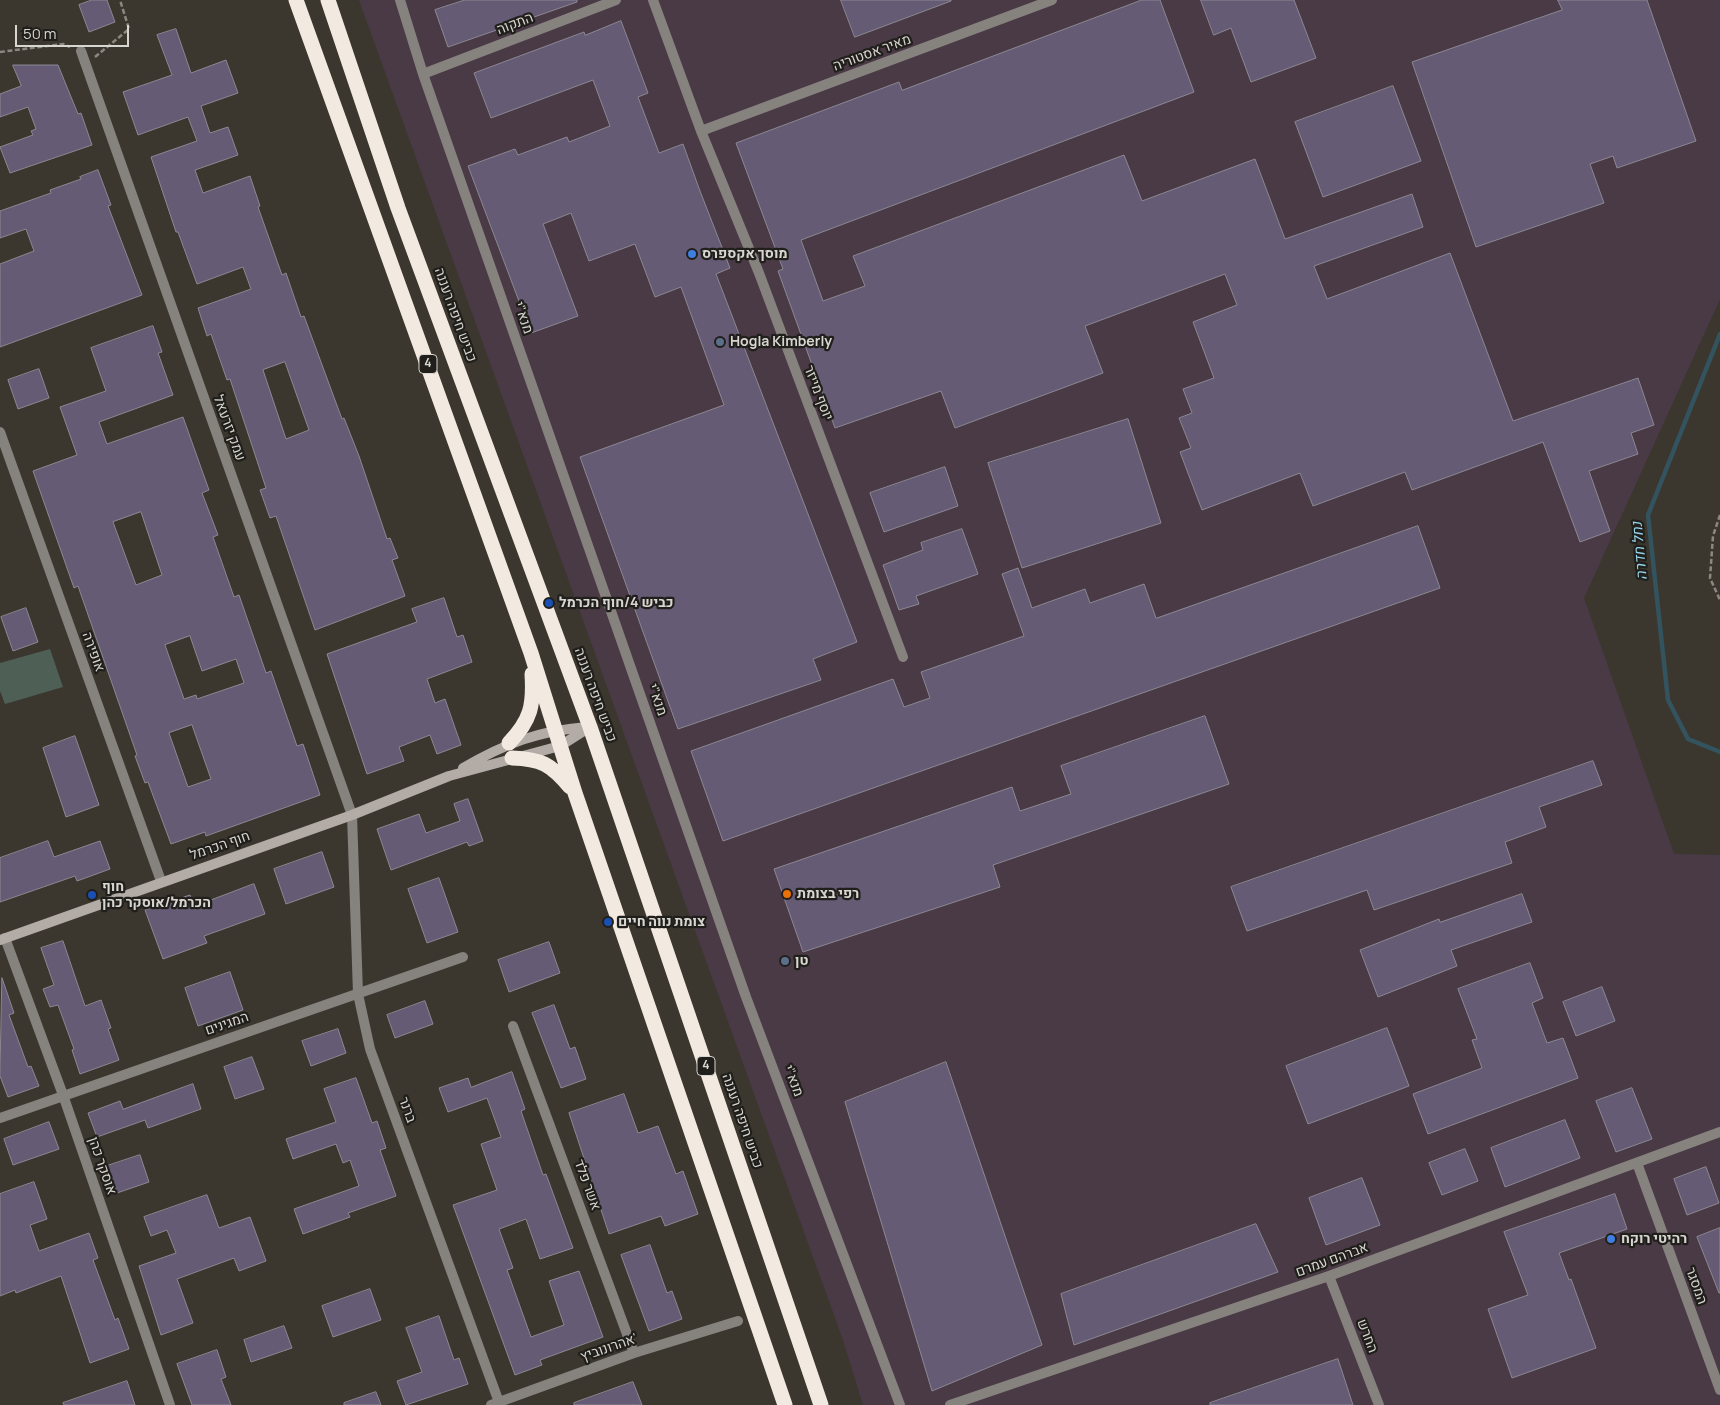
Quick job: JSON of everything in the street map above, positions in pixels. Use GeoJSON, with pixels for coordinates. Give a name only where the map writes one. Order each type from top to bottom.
{"type":"FeatureCollection","features":[{"type":"Feature","properties":{"kind":"highway","name":"4"},"geometry":{"type":"LineString","coordinates":[[296,0],[531,652],[575,793],[785,1405]]}},
{"type":"Feature","properties":{"kind":"highway","name":"כביש חיפה רעננה"},"geometry":{"type":"LineString","coordinates":[[328,0],[398,208],[590,727],[820,1405]]}},
{"type":"Feature","properties":{"kind":"highway"},"geometry":{"type":"LineString","coordinates":[[531,652],[533,696],[529,716],[510,750],[543,762],[558,772],[575,793]]}},
{"type":"Feature","properties":{"kind":"street","name":"מנא\"י"},"geometry":{"type":"LineString","coordinates":[[400,0],[423,74],[746,997],[900,1405]]}},
{"type":"Feature","properties":{"kind":"street","name":"התקוה"},"geometry":{"type":"LineString","coordinates":[[423,74],[616,0]]}},
{"type":"Feature","properties":{"kind":"street","name":"יוסף מייזר"},"geometry":{"type":"LineString","coordinates":[[653,0],[701,131],[759,273],[903,657]]}},
{"type":"Feature","properties":{"kind":"street","name":"מאיר אסטוריה"},"geometry":{"type":"LineString","coordinates":[[701,131],[1052,0]]}},
{"type":"Feature","properties":{"kind":"street","name":"עמק יזרעאל"},"geometry":{"type":"LineString","coordinates":[[81,51],[352,815]]}},
{"type":"Feature","properties":{"kind":"street","name":"אופירה"},"geometry":{"type":"LineString","coordinates":[[0,432],[161,881]]}},
{"type":"Feature","properties":{"kind":"street","name":"חוף הכרמל"},"geometry":{"type":"LineString","coordinates":[[2,939],[161,881],[352,815],[555,730],[590,727]]}},
{"type":"Feature","properties":{"kind":"street","name":"חוף הכרמל"},"geometry":{"type":"LineString","coordinates":[[449,776],[510,750],[560,746],[590,727]]}},
{"type":"Feature","properties":{"kind":"street","name":"ברנר"},"geometry":{"type":"LineString","coordinates":[[352,815],[358,994],[370,1049],[497,1404]]}},
{"type":"Feature","properties":{"kind":"street","name":"אוסקר כהן"},"geometry":{"type":"LineString","coordinates":[[2,939],[63,1095],[170,1405]]}},
{"type":"Feature","properties":{"kind":"street","name":"המגינים"},"geometry":{"type":"LineString","coordinates":[[0,1118],[463,957]]}},
{"type":"Feature","properties":{"kind":"street","name":"אשר פלד"},"geometry":{"type":"LineString","coordinates":[[513,1026],[634,1353]]}},
{"type":"Feature","properties":{"kind":"street","name":"אברהם עמרם"},"geometry":{"type":"LineString","coordinates":[[950,1405],[1329,1276],[1720,1132]]}},
{"type":"Feature","properties":{"kind":"street","name":"המסגר"},"geometry":{"type":"LineString","coordinates":[[1636,1163],[1720,1390]]}},
{"type":"Feature","properties":{"kind":"street","name":"החרש"},"geometry":{"type":"LineString","coordinates":[[1329,1276],[1379,1405]]}},
{"type":"Feature","properties":{"kind":"street","name":"אהרונוביץ'"},"geometry":{"type":"LineString","coordinates":[[497,1404],[634,1353],[738,1321]]}},
{"type":"Feature","properties":{"kind":"path"},"geometry":{"type":"LineString","coordinates":[[86,65],[128,28],[120,0]]}},
{"type":"Feature","properties":{"kind":"path"},"geometry":{"type":"LineString","coordinates":[[0,52],[63,44],[81,51]]}},
{"type":"Feature","properties":{"kind":"path"},"geometry":{"type":"LineString","coordinates":[[1720,515],[1714,536],[1710,578],[1720,600]]}},
{"type":"Feature","properties":{"kind":"shaded area"},"geometry":{"type":"Polygon","coordinates":[[[359,0],[1720,0],[1720,299],[1584,598],[1674,854],[1720,855],[1720,1405],[863,1405],[843,1340],[359,0]]]}},
{"type":"Feature","properties":{"kind":"green space"},"geometry":{"type":"Polygon","coordinates":[[[50,649],[63,687],[5,704],[0,691],[0,663],[50,649]]]}},
{"type":"Feature","properties":{"kind":"building"},"geometry":{"type":"Polygon","coordinates":[[[92,0],[107,0],[115,22],[89,32],[79,5],[92,0]]]}},
{"type":"Feature","properties":{"kind":"building"},"geometry":{"type":"Polygon","coordinates":[[[465,0],[577,0],[577,2],[448,47],[435,10],[465,0]]]}},
{"type":"Feature","properties":{"kind":"building"},"geometry":{"type":"Polygon","coordinates":[[[841,0],[951,0],[951,1],[855,37],[841,0]]]}},
{"type":"Feature","properties":{"kind":"building"},"geometry":{"type":"Polygon","coordinates":[[[1142,0],[1160,0],[1194,92],[801,240],[823,301],[865,286],[853,256],[1124,155],[1142,201],[1255,159],[1285,239],[1412,194],[1423,227],[1314,266],[1327,299],[1450,253],[1513,421],[1638,378],[1654,425],[1631,433],[1638,454],[1589,471],[1610,531],[1580,542],[1543,442],[1412,490],[1405,472],[1313,506],[1300,473],[1202,510],[1180,452],[1191,448],[1179,418],[1192,413],[1183,389],[1214,378],[1193,322],[1237,305],[1225,274],[1085,326],[1103,373],[955,428],[941,391],[835,428],[778,271],[783,269],[736,143],[899,82],[902,90],[1142,0]]]}},
{"type":"Feature","properties":{"kind":"building"},"geometry":{"type":"Polygon","coordinates":[[[1201,0],[1294,0],[1316,58],[1251,82],[1231,28],[1214,35],[1201,0]]]}},
{"type":"Feature","properties":{"kind":"building"},"geometry":{"type":"Polygon","coordinates":[[[1558,0],[1647,0],[1696,141],[1617,168],[1613,156],[1590,164],[1604,203],[1476,247],[1412,62],[1562,10],[1558,0]]]}},
{"type":"Feature","properties":{"kind":"building"},"geometry":{"type":"Polygon","coordinates":[[[621,21],[648,93],[638,97],[659,153],[683,144],[730,268],[716,274],[857,642],[813,659],[821,680],[678,729],[580,457],[724,405],[681,287],[655,297],[635,244],[589,261],[571,213],[543,224],[578,316],[531,333],[468,166],[515,149],[518,155],[567,137],[569,142],[610,126],[593,80],[491,118],[474,73],[584,32],[585,35],[621,21]]]}},
{"type":"Feature","properties":{"kind":"building"},"geometry":{"type":"Polygon","coordinates":[[[176,29],[191,73],[226,60],[238,93],[201,106],[210,133],[228,127],[238,155],[195,170],[203,193],[250,176],[260,206],[258,207],[282,275],[286,273],[301,317],[304,316],[342,419],[344,418],[359,456],[387,539],[390,538],[398,558],[392,560],[405,596],[315,630],[276,516],[270,518],[260,490],[266,488],[230,379],[227,380],[211,334],[207,336],[198,308],[251,289],[243,267],[197,284],[178,232],[176,232],[151,157],[197,141],[188,117],[138,135],[123,92],[172,75],[157,35],[176,29]],[[285,362],[263,370],[286,439],[309,430],[285,362]]]}},
{"type":"Feature","properties":{"kind":"building"},"geometry":{"type":"Polygon","coordinates":[[[13,65],[58,65],[78,114],[81,113],[92,145],[10,173],[0,147],[33,135],[31,131],[36,129],[28,107],[0,117],[0,94],[21,86],[13,65]]]}},
{"type":"Feature","properties":{"kind":"building"},"geometry":{"type":"Polygon","coordinates":[[[1393,86],[1421,161],[1323,197],[1295,122],[1393,86]]]}},
{"type":"Feature","properties":{"kind":"building"},"geometry":{"type":"Polygon","coordinates":[[[98,170],[111,205],[108,206],[142,295],[0,347],[0,264],[34,251],[26,229],[0,238],[0,211],[51,193],[50,190],[81,179],[80,177],[98,170]]]}},
{"type":"Feature","properties":{"kind":"building"},"geometry":{"type":"Polygon","coordinates":[[[153,326],[162,352],[158,353],[173,395],[99,422],[107,444],[183,417],[209,490],[202,493],[218,535],[213,537],[234,597],[239,595],[266,673],[271,671],[297,746],[303,744],[320,795],[206,836],[205,832],[171,844],[148,782],[145,783],[135,756],[137,755],[78,586],[74,588],[33,471],[77,455],[60,407],[106,391],[91,348],[153,326]],[[141,512],[113,522],[136,585],[162,575],[141,512]],[[190,636],[165,645],[184,699],[196,695],[197,699],[244,683],[236,659],[202,671],[190,636]],[[192,725],[169,733],[188,787],[211,779],[192,725]]]}},
{"type":"Feature","properties":{"kind":"building"},"geometry":{"type":"Polygon","coordinates":[[[39,369],[49,398],[18,409],[8,380],[39,369]]]}},
{"type":"Feature","properties":{"kind":"building"},"geometry":{"type":"Polygon","coordinates":[[[1128,419],[1161,523],[1022,568],[988,463],[1128,419]]]}},
{"type":"Feature","properties":{"kind":"building"},"geometry":{"type":"Polygon","coordinates":[[[945,467],[958,506],[884,532],[870,493],[945,467]]]}},
{"type":"Feature","properties":{"kind":"building"},"geometry":{"type":"Polygon","coordinates":[[[1418,526],[1440,588],[723,841],[691,751],[893,679],[904,707],[930,698],[921,672],[1024,636],[1002,574],[1018,568],[1032,608],[1085,589],[1090,603],[1144,584],[1156,618],[1418,526]]]}},
{"type":"Feature","properties":{"kind":"building"},"geometry":{"type":"Polygon","coordinates":[[[962,529],[978,574],[916,596],[919,604],[899,610],[883,565],[923,550],[921,543],[962,529]]]}},
{"type":"Feature","properties":{"kind":"building"},"geometry":{"type":"Polygon","coordinates":[[[444,598],[457,637],[463,635],[472,662],[427,679],[435,703],[445,699],[461,745],[437,754],[430,735],[399,747],[404,761],[367,774],[327,654],[417,622],[412,609],[444,598]]]}},
{"type":"Feature","properties":{"kind":"building"},"geometry":{"type":"Polygon","coordinates":[[[26,608],[38,642],[13,651],[1,617],[26,608]]]}},
{"type":"Feature","properties":{"kind":"building"},"geometry":{"type":"Polygon","coordinates":[[[1205,716],[1229,784],[993,865],[1000,887],[803,952],[774,869],[1012,787],[1020,811],[1071,794],[1061,766],[1205,716]]]}},
{"type":"Feature","properties":{"kind":"building"},"geometry":{"type":"Polygon","coordinates":[[[75,736],[99,805],[66,817],[43,748],[75,736]]]}},
{"type":"Feature","properties":{"kind":"building"},"geometry":{"type":"Polygon","coordinates":[[[1593,761],[1602,785],[1539,807],[1546,827],[1505,842],[1512,863],[1374,910],[1367,890],[1247,931],[1231,887],[1593,761]]]}},
{"type":"Feature","properties":{"kind":"building"},"geometry":{"type":"Polygon","coordinates":[[[468,799],[483,841],[469,846],[467,842],[391,870],[377,829],[419,814],[426,833],[460,821],[454,804],[468,799]]]}},
{"type":"Feature","properties":{"kind":"building"},"geometry":{"type":"Polygon","coordinates":[[[48,841],[54,857],[100,841],[110,869],[77,881],[75,876],[0,902],[0,858],[48,841]]]}},
{"type":"Feature","properties":{"kind":"building"},"geometry":{"type":"Polygon","coordinates":[[[322,852],[334,887],[286,904],[274,869],[322,852]]]}},
{"type":"Feature","properties":{"kind":"building"},"geometry":{"type":"Polygon","coordinates":[[[439,878],[458,932],[427,943],[408,889],[439,878]]]}},
{"type":"Feature","properties":{"kind":"building"},"geometry":{"type":"Polygon","coordinates":[[[254,884],[265,914],[204,936],[207,943],[163,959],[145,910],[190,895],[194,906],[254,884]]]}},
{"type":"Feature","properties":{"kind":"building"},"geometry":{"type":"Polygon","coordinates":[[[1522,894],[1532,922],[1451,950],[1457,966],[1378,997],[1360,950],[1439,919],[1440,922],[1522,894]]]}},
{"type":"Feature","properties":{"kind":"building"},"geometry":{"type":"Polygon","coordinates":[[[63,941],[85,1006],[101,1000],[111,1028],[108,1029],[119,1060],[80,1074],[72,1050],[74,1049],[58,1005],[50,1007],[43,989],[54,985],[41,948],[63,941]]]}},
{"type":"Feature","properties":{"kind":"building"},"geometry":{"type":"Polygon","coordinates":[[[549,942],[560,973],[509,992],[498,960],[549,942]]]}},
{"type":"Feature","properties":{"kind":"building"},"geometry":{"type":"Polygon","coordinates":[[[1530,963],[1543,998],[1532,1003],[1547,1043],[1563,1038],[1578,1078],[1428,1134],[1413,1094],[1482,1068],[1472,1040],[1477,1039],[1458,989],[1530,963]]]}},
{"type":"Feature","properties":{"kind":"building"},"geometry":{"type":"Polygon","coordinates":[[[230,972],[243,1010],[198,1026],[185,988],[230,972]]]}},
{"type":"Feature","properties":{"kind":"building"},"geometry":{"type":"Polygon","coordinates":[[[2,978],[14,1013],[9,1015],[28,1067],[31,1066],[39,1086],[8,1097],[0,1076],[2,978]]]}},
{"type":"Feature","properties":{"kind":"building"},"geometry":{"type":"Polygon","coordinates":[[[1602,987],[1615,1021],[1576,1036],[1563,1002],[1602,987]]]}},
{"type":"Feature","properties":{"kind":"building"},"geometry":{"type":"Polygon","coordinates":[[[425,1001],[433,1024],[395,1038],[387,1015],[425,1001]]]}},
{"type":"Feature","properties":{"kind":"building"},"geometry":{"type":"Polygon","coordinates":[[[554,1005],[570,1049],[575,1047],[586,1079],[561,1088],[532,1013],[554,1005]]]}},
{"type":"Feature","properties":{"kind":"building"},"geometry":{"type":"Polygon","coordinates":[[[1387,1028],[1409,1086],[1308,1124],[1286,1066],[1387,1028]]]}},
{"type":"Feature","properties":{"kind":"building"},"geometry":{"type":"Polygon","coordinates":[[[338,1029],[346,1053],[311,1066],[302,1041],[338,1029]]]}},
{"type":"Feature","properties":{"kind":"building"},"geometry":{"type":"Polygon","coordinates":[[[252,1057],[264,1089],[235,1099],[224,1067],[252,1057]]]}},
{"type":"Feature","properties":{"kind":"building"},"geometry":{"type":"Polygon","coordinates":[[[946,1062],[1042,1345],[932,1391],[845,1102],[946,1062]]]}},
{"type":"Feature","properties":{"kind":"building"},"geometry":{"type":"Polygon","coordinates":[[[512,1072],[525,1109],[521,1111],[543,1175],[546,1174],[573,1248],[540,1259],[526,1219],[499,1229],[513,1268],[507,1270],[531,1337],[564,1325],[549,1281],[579,1271],[603,1337],[540,1360],[542,1365],[515,1375],[453,1205],[497,1190],[481,1144],[501,1137],[487,1098],[448,1112],[439,1088],[468,1078],[471,1087],[512,1072]]]}},
{"type":"Feature","properties":{"kind":"building"},"geometry":{"type":"Polygon","coordinates":[[[356,1078],[372,1123],[377,1121],[386,1148],[380,1150],[396,1196],[348,1213],[350,1217],[303,1234],[294,1209],[359,1186],[350,1160],[343,1163],[336,1144],[293,1159],[286,1139],[336,1122],[324,1089],[356,1078]]]}},
{"type":"Feature","properties":{"kind":"building"},"geometry":{"type":"Polygon","coordinates":[[[193,1084],[201,1109],[148,1128],[145,1120],[97,1137],[88,1113],[120,1101],[123,1109],[193,1084]]]}},
{"type":"Feature","properties":{"kind":"building"},"geometry":{"type":"Polygon","coordinates":[[[1632,1088],[1652,1139],[1616,1152],[1596,1101],[1632,1088]]]}},
{"type":"Feature","properties":{"kind":"building"},"geometry":{"type":"Polygon","coordinates":[[[624,1094],[638,1133],[658,1126],[676,1174],[683,1171],[698,1214],[665,1226],[661,1216],[609,1234],[569,1113],[624,1094]]]}},
{"type":"Feature","properties":{"kind":"building"},"geometry":{"type":"Polygon","coordinates":[[[1565,1120],[1580,1158],[1505,1187],[1491,1148],[1565,1120]]]}},
{"type":"Feature","properties":{"kind":"building"},"geometry":{"type":"Polygon","coordinates":[[[49,1122],[59,1149],[13,1165],[4,1139],[49,1122]]]}},
{"type":"Feature","properties":{"kind":"building"},"geometry":{"type":"Polygon","coordinates":[[[1465,1149],[1478,1181],[1442,1195],[1429,1163],[1465,1149]]]}},
{"type":"Feature","properties":{"kind":"building"},"geometry":{"type":"Polygon","coordinates":[[[140,1155],[149,1182],[117,1193],[107,1166],[140,1155]]]}},
{"type":"Feature","properties":{"kind":"building"},"geometry":{"type":"Polygon","coordinates":[[[1706,1167],[1719,1203],[1687,1215],[1674,1179],[1706,1167]]]}},
{"type":"Feature","properties":{"kind":"building"},"geometry":{"type":"Polygon","coordinates":[[[1362,1178],[1380,1225],[1326,1245],[1309,1198],[1362,1178]]]}},
{"type":"Feature","properties":{"kind":"building"},"geometry":{"type":"Polygon","coordinates":[[[34,1182],[47,1219],[30,1225],[39,1251],[89,1233],[98,1258],[93,1260],[115,1320],[118,1318],[129,1349],[90,1363],[61,1276],[16,1293],[15,1290],[0,1296],[0,1194],[34,1182]]]}},
{"type":"Feature","properties":{"kind":"building"},"geometry":{"type":"Polygon","coordinates":[[[1615,1194],[1627,1229],[1559,1253],[1569,1280],[1571,1279],[1596,1348],[1512,1378],[1488,1309],[1528,1295],[1504,1232],[1615,1194]]]}},
{"type":"Feature","properties":{"kind":"building"},"geometry":{"type":"Polygon","coordinates":[[[207,1195],[219,1228],[250,1217],[266,1261],[239,1271],[234,1258],[177,1279],[193,1323],[161,1335],[139,1266],[176,1253],[167,1230],[151,1236],[144,1217],[207,1195]]]}},
{"type":"Feature","properties":{"kind":"building"},"geometry":{"type":"Polygon","coordinates":[[[1256,1224],[1278,1272],[1074,1345],[1061,1294],[1256,1224]]]}},
{"type":"Feature","properties":{"kind":"building"},"geometry":{"type":"Polygon","coordinates":[[[1720,1228],[1720,1293],[1719,1293],[1697,1237],[1720,1228]]]}},
{"type":"Feature","properties":{"kind":"building"},"geometry":{"type":"Polygon","coordinates":[[[650,1245],[667,1293],[672,1291],[682,1319],[649,1331],[621,1255],[650,1245]]]}},
{"type":"Feature","properties":{"kind":"building"},"geometry":{"type":"Polygon","coordinates":[[[370,1289],[381,1320],[333,1337],[322,1306],[370,1289]]]}},
{"type":"Feature","properties":{"kind":"building"},"geometry":{"type":"Polygon","coordinates":[[[439,1316],[454,1360],[459,1358],[468,1384],[406,1405],[397,1381],[422,1372],[406,1328],[439,1316]]]}},
{"type":"Feature","properties":{"kind":"building"},"geometry":{"type":"Polygon","coordinates":[[[284,1326],[292,1348],[251,1362],[244,1340],[284,1326]]]}},
{"type":"Feature","properties":{"kind":"building"},"geometry":{"type":"Polygon","coordinates":[[[217,1350],[226,1377],[221,1379],[231,1405],[192,1405],[177,1364],[217,1350]]]}},
{"type":"Feature","properties":{"kind":"building"},"geometry":{"type":"Polygon","coordinates":[[[1338,1359],[1353,1405],[1210,1405],[1210,1403],[1338,1359]]]}},
{"type":"Feature","properties":{"kind":"building"},"geometry":{"type":"Polygon","coordinates":[[[127,1381],[135,1405],[64,1405],[63,1403],[127,1381]]]}},
{"type":"Feature","properties":{"kind":"building"},"geometry":{"type":"Polygon","coordinates":[[[633,1382],[642,1405],[574,1405],[574,1403],[633,1382]]]}},
{"type":"Feature","properties":{"kind":"building"},"geometry":{"type":"Polygon","coordinates":[[[376,1392],[381,1405],[344,1405],[344,1403],[376,1392]]]}},
{"type":"Feature","properties":{"kind":"waterway","name":"נחל חדרה"},"geometry":{"type":"LineString","coordinates":[[1720,334],[1648,515],[1668,700],[1688,739],[1720,752]]}},
{"type":"Feature","properties":{"kind":"place","name":"מוסך אקספרס"},"geometry":{"type":"Point","coordinates":[692,254]}},
{"type":"Feature","properties":{"kind":"place","name":"Hogla Kimberly"},"geometry":{"type":"Point","coordinates":[720,342]}},
{"type":"Feature","properties":{"kind":"place","name":"כביש 4/חוף הכרמל"},"geometry":{"type":"Point","coordinates":[549,603]}},
{"type":"Feature","properties":{"kind":"place","name":"רפי בצומת"},"geometry":{"type":"Point","coordinates":[787,894]}},
{"type":"Feature","properties":{"kind":"place","name":"חוף הכרמל/אוסקר כהן"},"geometry":{"type":"Point","coordinates":[92,895]}},
{"type":"Feature","properties":{"kind":"place","name":"צומת נווה חיים"},"geometry":{"type":"Point","coordinates":[608,922]}},
{"type":"Feature","properties":{"kind":"place","name":"טן"},"geometry":{"type":"Point","coordinates":[785,961]}},
{"type":"Feature","properties":{"kind":"place","name":"רהיטי רוקח"},"geometry":{"type":"Point","coordinates":[1611,1239]}}]}
